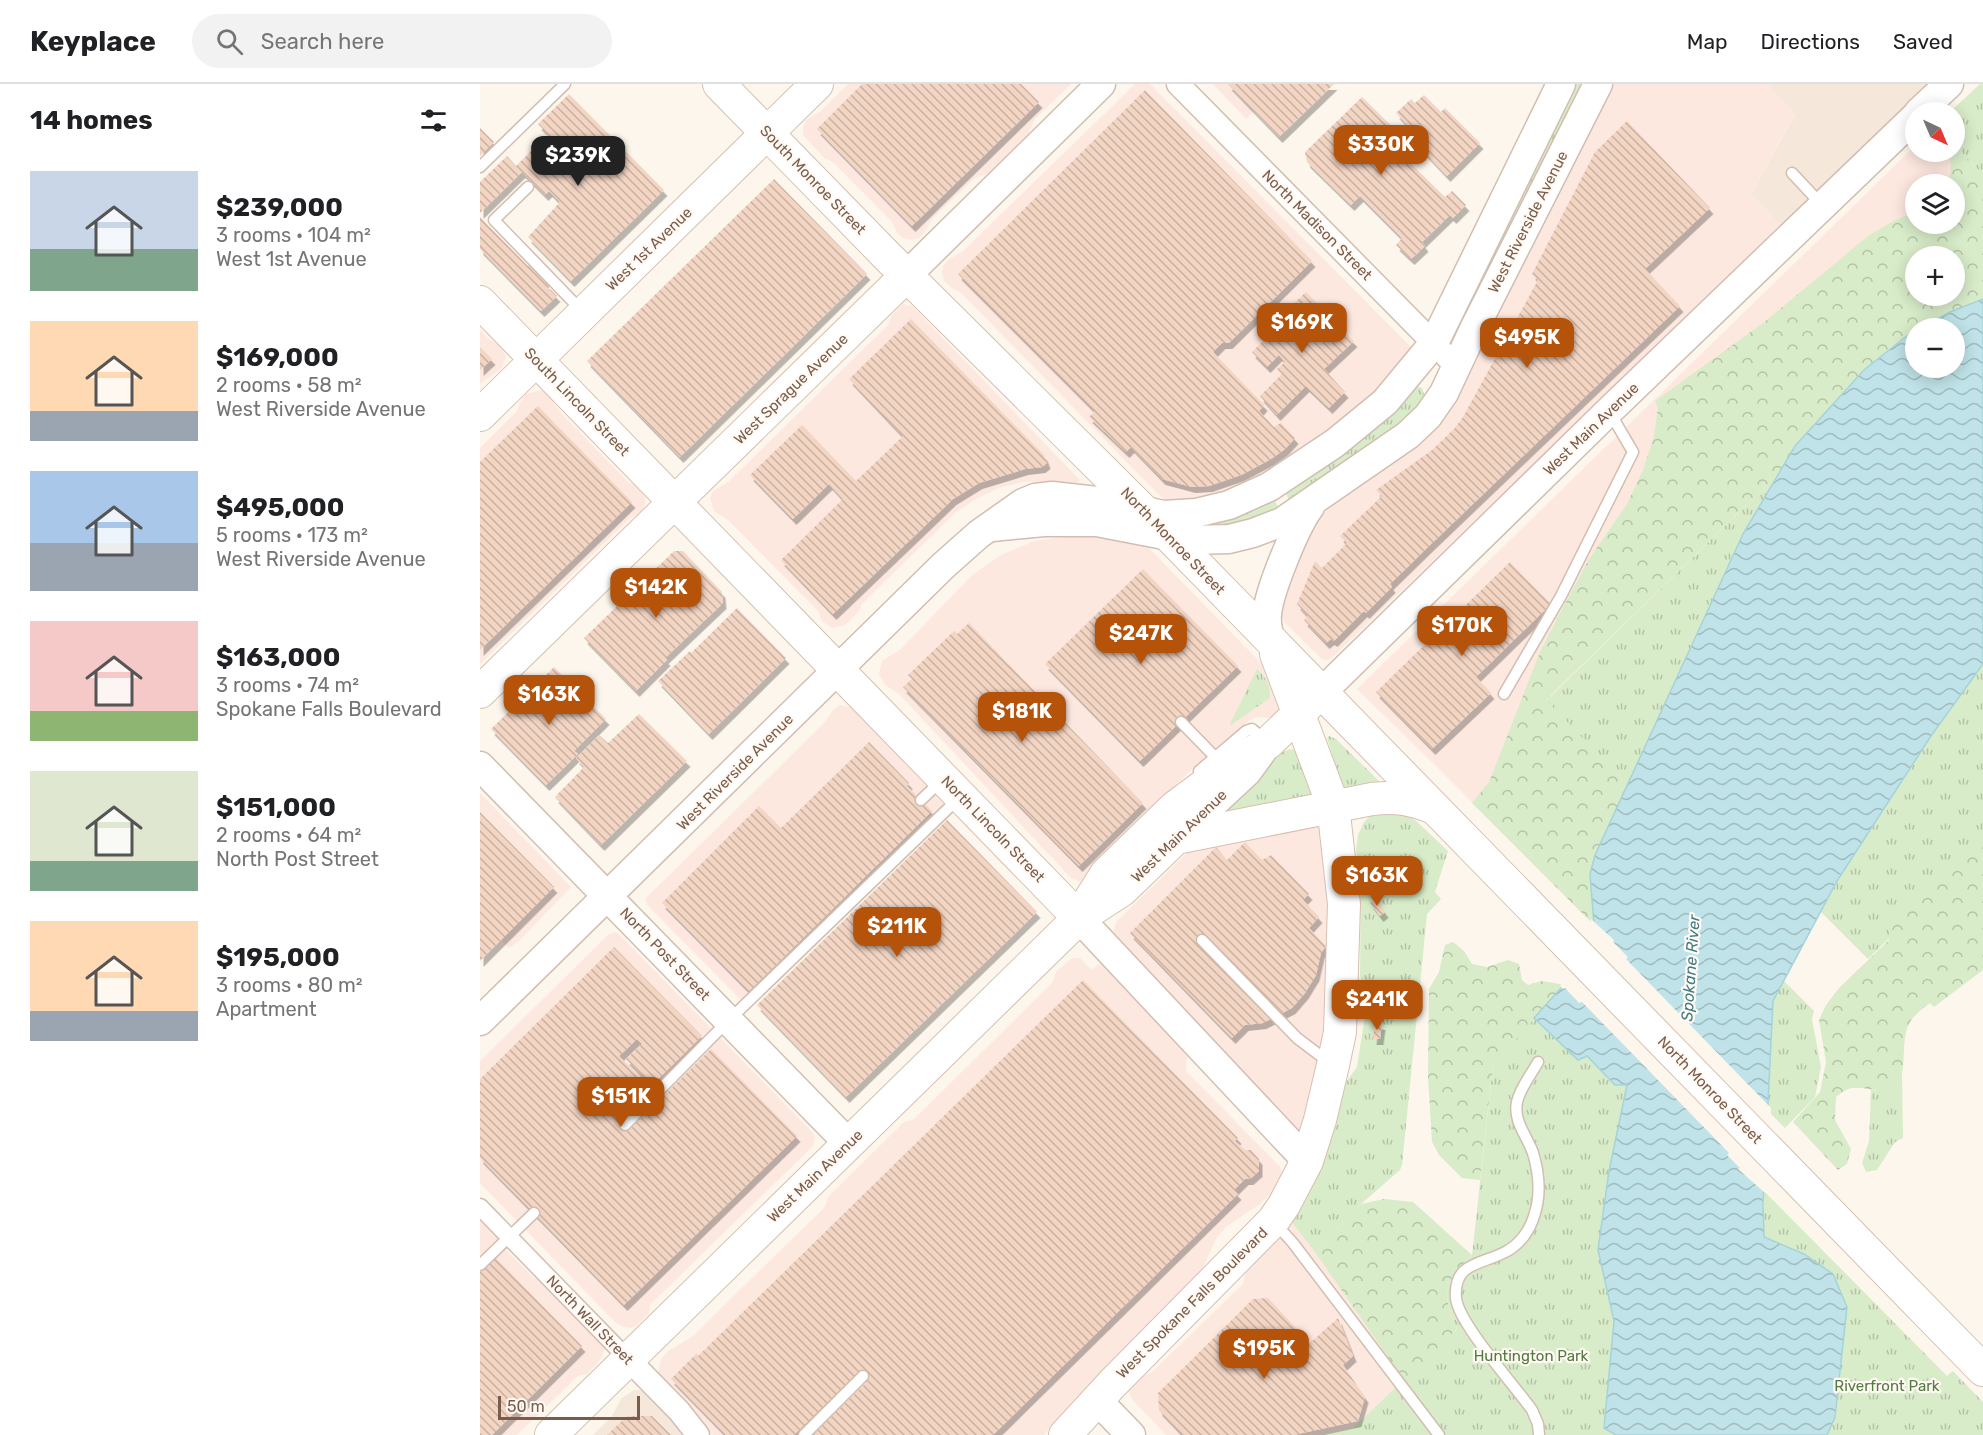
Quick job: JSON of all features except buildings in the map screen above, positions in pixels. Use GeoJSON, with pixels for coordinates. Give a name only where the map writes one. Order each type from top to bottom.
{"type":"FeatureCollection","features":[{"type":"Feature","properties":{"kind":"main road","name":"South Monroe Street"},"geometry":{"type":"LineString","coordinates":[[719,84],[907,275]]}},
{"type":"Feature","properties":{"kind":"main road","name":"West 1st Avenue"},"geometry":{"type":"LineString","coordinates":[[480,414],[817,84]]}},
{"type":"Feature","properties":{"kind":"main road","name":"West Sprague Avenue"},"geometry":{"type":"LineString","coordinates":[[480,692],[907,275]]}},
{"type":"Feature","properties":{"kind":"main road","name":"North Monroe Street"},"geometry":{"type":"LineString","coordinates":[[907,275],[1170,537],[1976,1363]]}},
{"type":"Feature","properties":{"kind":"main road","name":"South Lincoln Street"},"geometry":{"type":"LineString","coordinates":[[480,302],[674,502]]}},
{"type":"Feature","properties":{"kind":"main road","name":"North Lincoln Street"},"geometry":{"type":"LineString","coordinates":[[674,502],[1079,918]]}},
{"type":"Feature","properties":{"kind":"main road","name":"West Spokane Falls Boulevard"},"geometry":{"type":"LineString","coordinates":[[1065,1435],[1273,1221],[1307,1161],[1320,1120],[1340,1032],[1344,904],[1333,805],[1271,641]]}},
{"type":"Feature","properties":{"kind":"main road","name":"West Main Avenue"},"geometry":{"type":"LineString","coordinates":[[1079,918],[1106,874],[1175,807],[1237,761],[1268,743],[1321,693]]}},
{"type":"Feature","properties":{"kind":"main road","name":"North Monroe Street"},"geometry":{"type":"LineString","coordinates":[[1176,838],[1333,805],[1395,797],[1418,802],[1437,810]]}},
{"type":"Feature","properties":{"kind":"main road","name":"West Main Avenue"},"geometry":{"type":"LineString","coordinates":[[551,1435],[1079,918],[1122,890],[1176,838]]}},
{"type":"Feature","properties":{"kind":"street","name":"West Sprague Avenue"},"geometry":{"type":"LineString","coordinates":[[907,275],[1101,84]]}},
{"type":"Feature","properties":{"kind":"street","name":"North Madison Street"},"geometry":{"type":"LineString","coordinates":[[1178,84],[1456,366]]}},
{"type":"Feature","properties":{"kind":"street","name":"West Riverside Avenue"},"geometry":{"type":"LineString","coordinates":[[480,1021],[965,546],[1023,503],[1035,498],[1052,496],[1106,502],[1163,515],[1215,510],[1251,496],[1295,472],[1385,402],[1434,343],[1561,84]]}},
{"type":"Feature","properties":{"kind":"street","name":"West Riverside Avenue"},"geometry":{"type":"LineString","coordinates":[[992,527],[1044,522],[1097,522],[1170,537],[1208,541],[1228,539],[1282,522],[1408,435],[1428,416],[1444,393],[1598,84]]}},
{"type":"Feature","properties":{"kind":"street"},"geometry":{"type":"LineString","coordinates":[[1930,102],[1949,84]]}},
{"type":"Feature","properties":{"kind":"street","name":"West Main Avenue"},"geometry":{"type":"LineString","coordinates":[[1321,693],[1609,411],[1905,126]]}},
{"type":"Feature","properties":{"kind":"street"},"geometry":{"type":"LineString","coordinates":[[1295,472],[1278,495],[1280,505],[1293,507],[1315,501]]}},
{"type":"Feature","properties":{"kind":"street"},"geometry":{"type":"LineString","coordinates":[[1271,641],[1267,627],[1268,605],[1296,529],[1315,501]]}},
{"type":"Feature","properties":{"kind":"street","name":"West Main Avenue"},"geometry":{"type":"LineString","coordinates":[[1176,838],[1247,772],[1268,743]]}},
{"type":"Feature","properties":{"kind":"street","name":"North Post Street"},"geometry":{"type":"LineString","coordinates":[[480,766],[848,1143]]}},
{"type":"Feature","properties":{"kind":"street","name":"North Lincoln Street"},"geometry":{"type":"LineString","coordinates":[[1079,918],[1307,1161]]}},
{"type":"Feature","properties":{"kind":"street","name":"North Wall Street"},"geometry":{"type":"LineString","coordinates":[[480,1207],[679,1411],[698,1435]]}},
{"type":"Feature","properties":{"kind":"street"},"geometry":{"type":"LineString","coordinates":[[1097,1400],[1131,1435]]}},
{"type":"Feature","properties":{"kind":"lane"},"geometry":{"type":"LineString","coordinates":[[480,167],[565,84]]}},
{"type":"Feature","properties":{"kind":"lane"},"geometry":{"type":"LineString","coordinates":[[1792,173],[1822,205]]}},
{"type":"Feature","properties":{"kind":"lane"},"geometry":{"type":"LineString","coordinates":[[528,187],[494,220],[584,313]]}},
{"type":"Feature","properties":{"kind":"lane"},"geometry":{"type":"LineString","coordinates":[[1504,694],[1561,596],[1633,452],[1609,411]]}},
{"type":"Feature","properties":{"kind":"lane"},"geometry":{"type":"LineString","coordinates":[[1181,722],[1215,757]]}},
{"type":"Feature","properties":{"kind":"lane"},"geometry":{"type":"LineString","coordinates":[[1175,807],[1197,774],[1246,731],[1252,729],[1268,743]]}},
{"type":"Feature","properties":{"kind":"lane"},"geometry":{"type":"LineString","coordinates":[[921,800],[953,787]]}},
{"type":"Feature","properties":{"kind":"lane"},"geometry":{"type":"LineString","coordinates":[[625,1125],[953,787]]}},
{"type":"Feature","properties":{"kind":"lane"},"geometry":{"type":"LineString","coordinates":[[1202,940],[1297,1038],[1333,1065]]}},
{"type":"Feature","properties":{"kind":"lane"},"geometry":{"type":"LineString","coordinates":[[1538,1062],[1519,1095],[1516,1109],[1519,1125],[1533,1153],[1538,1178],[1538,1205],[1534,1218],[1516,1245],[1506,1252],[1467,1268],[1459,1278],[1456,1288],[1458,1309],[1532,1410],[1538,1424],[1539,1435]]}},
{"type":"Feature","properties":{"kind":"lane"},"geometry":{"type":"LineString","coordinates":[[480,1265],[534,1213]]}},
{"type":"Feature","properties":{"kind":"lane"},"geometry":{"type":"LineString","coordinates":[[1273,1221],[1293,1243],[1439,1435]]}},
{"type":"Feature","properties":{"kind":"lane"},"geometry":{"type":"LineString","coordinates":[[804,1435],[863,1377]]}},
{"type":"Feature","properties":{"kind":"shaded area"},"geometry":{"type":"Polygon","coordinates":[[[848,84],[1071,84],[1035,119],[1028,134],[987,174],[975,178],[932,219],[919,238],[910,240],[898,234],[892,222],[803,135],[806,120],[821,111],[848,84]]]}},
{"type":"Feature","properties":{"kind":"shaded area"},"geometry":{"type":"Polygon","coordinates":[[[1135,84],[1150,84],[1410,346],[1412,351],[1411,357],[1340,426],[1226,497],[1166,502],[960,292],[945,282],[942,274],[943,266],[949,259],[962,252],[1135,84]]]}},
{"type":"Feature","properties":{"kind":"shaded area"},"geometry":{"type":"Polygon","coordinates":[[[1213,84],[1282,84],[1246,119],[1213,84]]]}},
{"type":"Feature","properties":{"kind":"shaded area"},"geometry":{"type":"Polygon","coordinates":[[[1614,84],[1767,84],[1795,113],[1751,194],[1780,225],[1333,657],[1323,660],[1285,623],[1280,607],[1309,534],[1318,519],[1330,507],[1417,446],[1453,400],[1614,84]]]}},
{"type":"Feature","properties":{"kind":"shaded area"},"geometry":{"type":"Polygon","coordinates":[[[1767,84],[1928,84],[1909,102],[1905,102],[1905,106],[1780,225],[1751,194],[1795,114],[1767,84]]]}},
{"type":"Feature","properties":{"kind":"shaded area"},"geometry":{"type":"Polygon","coordinates":[[[1905,156],[1905,162],[1965,162],[1965,156],[1983,175],[1983,299],[1939,318],[1905,318],[1905,337],[1795,446],[1780,472],[1546,700],[1628,785],[1595,855],[1594,925],[1357,689],[1905,156]]]}},
{"type":"Feature","properties":{"kind":"shaded area"},"geometry":{"type":"Polygon","coordinates":[[[903,304],[912,306],[1080,480],[1077,483],[1022,482],[996,489],[976,499],[955,513],[862,604],[858,612],[845,625],[832,628],[822,621],[818,611],[729,521],[714,511],[710,498],[713,491],[728,482],[888,325],[892,315],[903,304]]]}},
{"type":"Feature","properties":{"kind":"shaded area"},"geometry":{"type":"Polygon","coordinates":[[[480,330],[499,345],[506,356],[502,368],[480,384],[480,330]]]}},
{"type":"Feature","properties":{"kind":"shaded area"},"geometry":{"type":"Polygon","coordinates":[[[541,390],[628,482],[639,487],[645,498],[645,504],[643,510],[628,520],[480,664],[480,448],[516,412],[526,394],[541,390]]]}},
{"type":"Feature","properties":{"kind":"shaded area"},"geometry":{"type":"Polygon","coordinates":[[[1068,536],[1101,537],[1145,544],[1263,665],[1274,682],[1283,708],[1273,718],[1258,717],[1250,720],[1210,752],[1094,863],[1085,880],[1081,882],[1071,878],[899,694],[885,685],[879,674],[882,661],[901,649],[972,575],[1001,555],[1034,541],[1068,536]]]}},
{"type":"Feature","properties":{"kind":"shaded area"},"geometry":{"type":"Polygon","coordinates":[[[840,705],[855,708],[865,722],[946,806],[744,1003],[647,905],[646,898],[840,705]]]}},
{"type":"Feature","properties":{"kind":"shaded area"},"geometry":{"type":"Polygon","coordinates":[[[480,793],[571,887],[519,941],[509,948],[480,919],[480,793]]]}},
{"type":"Feature","properties":{"kind":"shaded area"},"geometry":{"type":"Polygon","coordinates":[[[1314,821],[1329,831],[1330,971],[1323,1025],[1328,1036],[1303,1129],[1292,1130],[1112,936],[1116,922],[1190,850],[1314,821]]]}},
{"type":"Feature","properties":{"kind":"shaded area"},"geometry":{"type":"Polygon","coordinates":[[[615,932],[815,1137],[813,1146],[650,1305],[649,1313],[631,1328],[623,1327],[615,1322],[480,1183],[480,1061],[609,934],[615,932]]]}},
{"type":"Feature","properties":{"kind":"shaded area"},"geometry":{"type":"Polygon","coordinates":[[[1072,958],[1080,958],[1092,970],[1102,962],[1187,1056],[1186,1071],[1280,1167],[1282,1174],[1279,1186],[1260,1204],[1227,1226],[1217,1237],[1198,1278],[1070,1404],[1044,1435],[713,1435],[659,1377],[661,1359],[668,1351],[692,1337],[824,1208],[829,1196],[850,1175],[904,1122],[914,1119],[1053,982],[1056,972],[1072,958]]]}},
{"type":"Feature","properties":{"kind":"shaded area"},"geometry":{"type":"Polygon","coordinates":[[[480,1214],[497,1231],[505,1249],[533,1277],[553,1288],[603,1341],[605,1349],[600,1360],[587,1374],[578,1376],[517,1435],[480,1435],[480,1214]]]}},
{"type":"Feature","properties":{"kind":"shaded area"},"geometry":{"type":"Polygon","coordinates":[[[1291,1221],[1306,1238],[1404,1380],[1352,1429],[1322,1435],[1166,1435],[1132,1399],[1128,1390],[1140,1377],[1151,1373],[1243,1284],[1246,1270],[1291,1221]]]}},
{"type":"Feature","properties":{"kind":"shaded area"},"geometry":{"type":"Polygon","coordinates":[[[634,1390],[640,1390],[652,1397],[686,1435],[593,1435],[612,1416],[621,1399],[634,1390]]]}},
{"type":"Feature","properties":{"kind":"green space"},"geometry":{"type":"Polygon","coordinates":[[[1570,84],[1590,84],[1475,304],[1470,304],[1466,299],[1570,84]]]}},
{"type":"Feature","properties":{"kind":"green space"},"geometry":{"type":"Polygon","coordinates":[[[1980,84],[1983,84],[1983,175],[1965,156],[1965,102],[1961,102],[1980,84]]]}},
{"type":"Feature","properties":{"kind":"green space"},"geometry":{"type":"Polygon","coordinates":[[[1965,156],[1983,175],[1983,299],[1939,318],[1905,318],[1905,338],[1870,365],[1851,385],[1811,430],[1780,472],[1546,700],[1628,785],[1595,855],[1590,874],[1594,925],[1472,803],[1489,782],[1540,652],[1560,613],[1589,559],[1627,504],[1643,470],[1654,436],[1658,408],[1655,401],[1763,323],[1868,236],[1893,221],[1905,216],[1905,234],[1965,234],[1965,174],[1950,174],[1951,162],[1965,162],[1965,156]]]}},
{"type":"Feature","properties":{"kind":"green space"},"geometry":{"type":"Polygon","coordinates":[[[1417,386],[1422,388],[1425,398],[1406,420],[1292,502],[1289,499],[1288,489],[1417,386]]]}},
{"type":"Feature","properties":{"kind":"green space"},"geometry":{"type":"Polygon","coordinates":[[[1780,472],[1743,534],[1628,785],[1546,701],[1780,472]]]}},
{"type":"Feature","properties":{"kind":"green space"},"geometry":{"type":"Polygon","coordinates":[[[1274,499],[1284,512],[1264,524],[1205,527],[1206,523],[1274,499]]]}},
{"type":"Feature","properties":{"kind":"green space"},"geometry":{"type":"Polygon","coordinates":[[[1983,664],[1983,846],[1868,959],[1820,911],[1931,736],[1983,664]]]}},
{"type":"Feature","properties":{"kind":"green space"},"geometry":{"type":"Polygon","coordinates":[[[1257,669],[1267,682],[1270,698],[1231,725],[1230,724],[1257,669]]]}},
{"type":"Feature","properties":{"kind":"green space"},"geometry":{"type":"Polygon","coordinates":[[[1329,736],[1336,739],[1378,780],[1382,787],[1344,792],[1327,738],[1329,736]]]}},
{"type":"Feature","properties":{"kind":"green space"},"geometry":{"type":"Polygon","coordinates":[[[1290,749],[1296,750],[1315,790],[1312,797],[1216,818],[1213,812],[1283,752],[1290,749]]]}},
{"type":"Feature","properties":{"kind":"green space"},"geometry":{"type":"Polygon","coordinates":[[[1382,812],[1402,813],[1415,820],[1448,851],[1435,892],[1441,899],[1427,914],[1402,1165],[1400,1170],[1361,1204],[1315,1252],[1291,1221],[1304,1203],[1320,1168],[1344,1085],[1357,1067],[1367,1002],[1360,975],[1361,880],[1356,850],[1358,835],[1364,822],[1370,816],[1382,812]]]}},
{"type":"Feature","properties":{"kind":"green space"},"geometry":{"type":"Polygon","coordinates":[[[1983,841],[1983,970],[1934,1007],[1930,1003],[1912,1019],[1906,1032],[1902,1073],[1897,1084],[1892,1088],[1881,1090],[1852,1088],[1836,1097],[1835,1120],[1851,1149],[1847,1164],[1838,1170],[1793,1122],[1820,1092],[1826,1062],[1819,1020],[1826,1005],[1839,988],[1889,940],[1890,918],[1907,902],[1931,890],[1950,872],[1961,850],[1983,841]]]}},
{"type":"Feature","properties":{"kind":"green space"},"geometry":{"type":"Polygon","coordinates":[[[1453,942],[1464,951],[1472,964],[1487,967],[1508,960],[1519,964],[1522,980],[1528,985],[1542,981],[1565,985],[1493,1065],[1480,1180],[1462,1178],[1439,1155],[1432,1142],[1428,1077],[1429,989],[1439,972],[1445,945],[1453,942]]]}},
{"type":"Feature","properties":{"kind":"green space"},"geometry":{"type":"Polygon","coordinates":[[[1784,981],[1814,1011],[1812,1019],[1821,1067],[1815,1097],[1785,1128],[1767,1110],[1773,1001],[1784,981]]]}},
{"type":"Feature","properties":{"kind":"green space","name":"Huntington Park"},"geometry":{"type":"Polygon","coordinates":[[[1534,1018],[1578,1060],[1587,1056],[1615,1085],[1627,1085],[1609,1171],[1598,1250],[1614,1321],[1604,1428],[1616,1435],[1322,1435],[1352,1429],[1457,1329],[1447,1297],[1448,1289],[1455,1273],[1472,1255],[1493,1065],[1534,1018]]]}},
{"type":"Feature","properties":{"kind":"green space"},"geometry":{"type":"Polygon","coordinates":[[[1902,1075],[1903,1138],[1895,1142],[1877,1170],[1866,1172],[1862,1163],[1869,1141],[1871,1090],[1889,1087],[1896,1083],[1902,1075]]]}},
{"type":"Feature","properties":{"kind":"green space","name":"Riverfront Park"},"geometry":{"type":"Polygon","coordinates":[[[1764,1191],[1947,1376],[1953,1371],[1983,1402],[1983,1435],[1827,1435],[1835,1417],[1847,1307],[1804,1254],[1764,1238],[1764,1191]]]}},
{"type":"Feature","properties":{"kind":"green space"},"geometry":{"type":"Polygon","coordinates":[[[1384,1199],[1413,1202],[1472,1255],[1455,1273],[1448,1289],[1449,1306],[1457,1329],[1404,1380],[1315,1252],[1361,1204],[1384,1199]]]}},
{"type":"Feature","properties":{"kind":"water","name":"Spokane River"},"geometry":{"type":"Polygon","coordinates":[[[1983,299],[1983,664],[1931,736],[1837,881],[1773,1001],[1763,1205],[1764,1237],[1804,1254],[1833,1274],[1847,1307],[1835,1417],[1827,1435],[1616,1435],[1604,1428],[1614,1321],[1598,1250],[1609,1171],[1627,1085],[1615,1085],[1587,1056],[1578,1060],[1534,1018],[1578,969],[1594,925],[1590,874],[1595,855],[1743,534],[1795,446],[1864,370],[1904,338],[1905,378],[1965,378],[1965,318],[1939,318],[1983,299]]]}},
{"type":"Feature","properties":{"kind":"pier"},"geometry":{"type":"Polygon","coordinates":[[[1591,919],[1614,940],[1613,942],[1628,957],[1626,959],[1771,1108],[1767,1191],[1765,1193],[1738,1169],[1740,1168],[1727,1155],[1729,1153],[1582,1002],[1579,1003],[1565,988],[1560,986],[1576,967],[1588,938],[1591,919]]]}}]}
